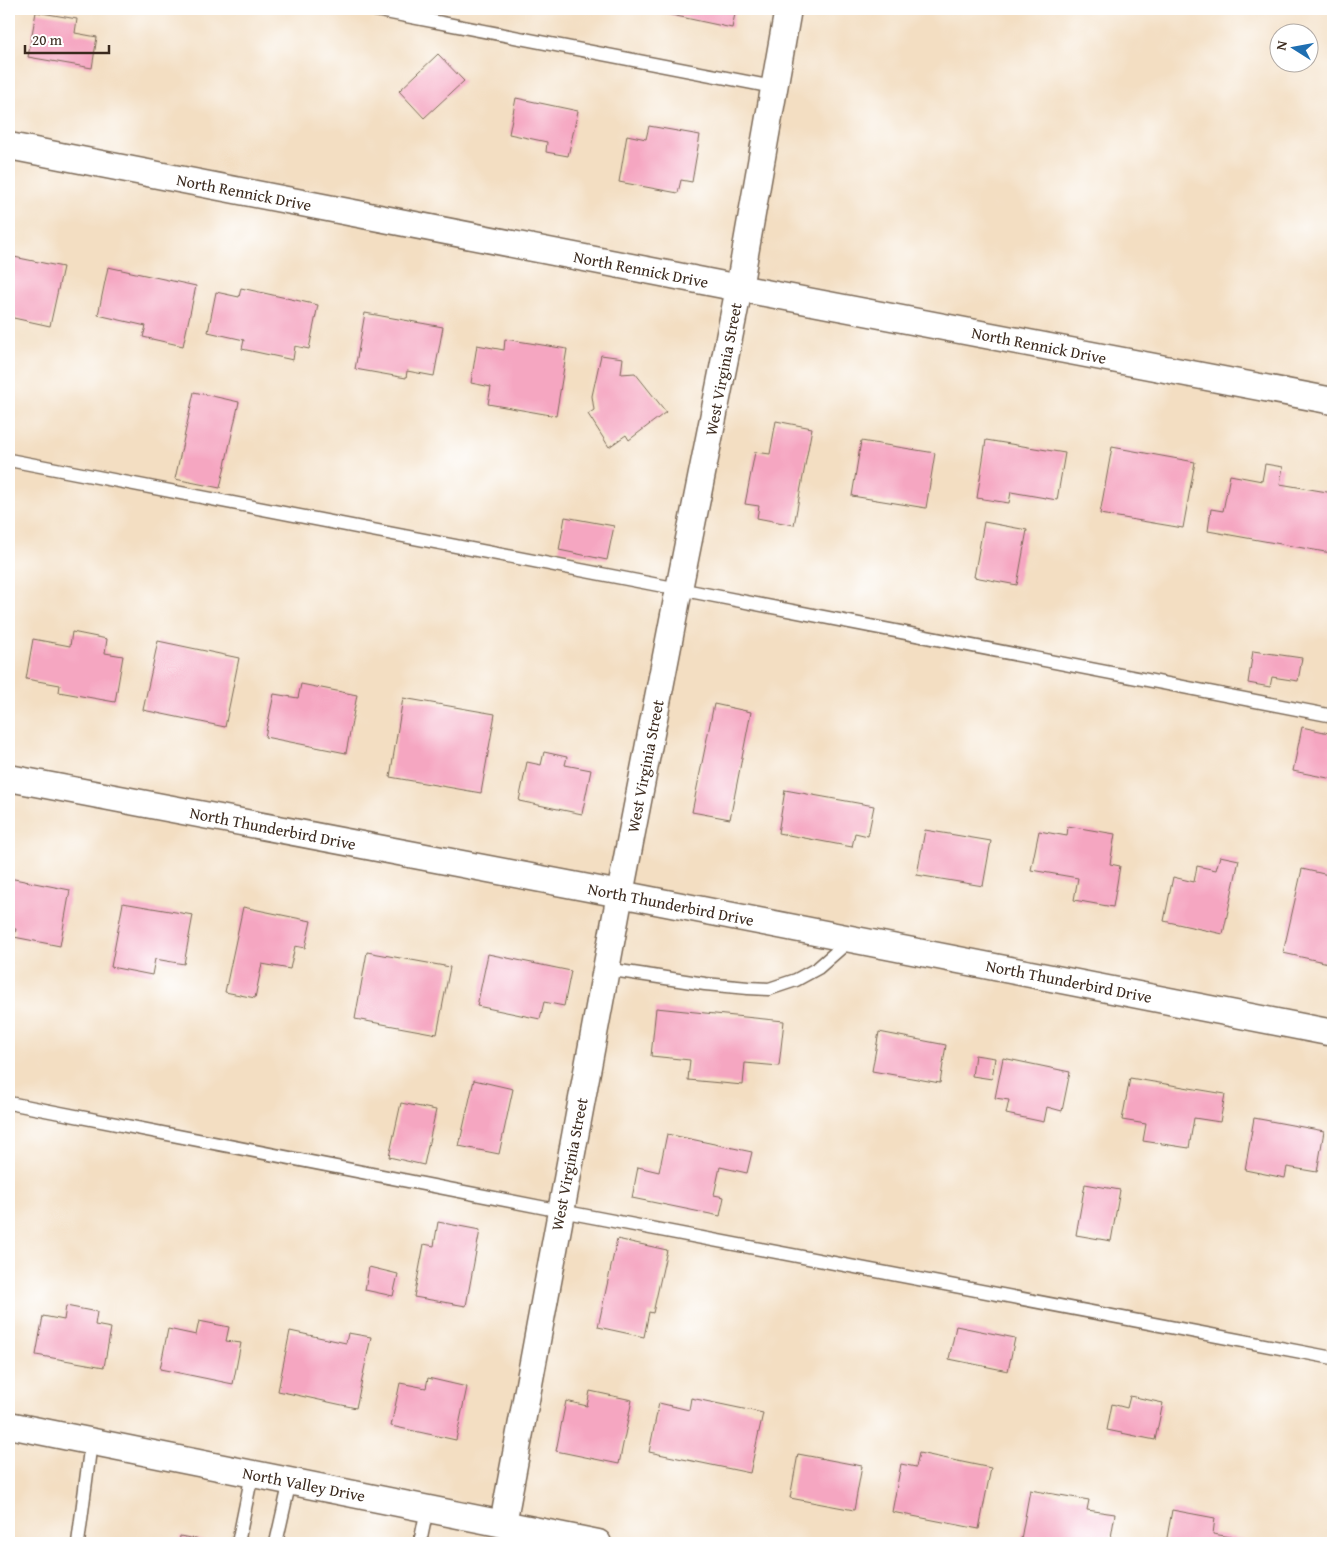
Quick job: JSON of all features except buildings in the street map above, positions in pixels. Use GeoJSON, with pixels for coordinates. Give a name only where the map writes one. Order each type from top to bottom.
{"type":"FeatureCollection","features":[{"type":"Feature","properties":{"kind":"street","name":"West Virginia Street"},"geometry":{"type":"LineString","coordinates":[[503,1524],[620,894],[739,288],[788,9]]}},
{"type":"Feature","properties":{"kind":"street","name":"North Rennick Drive"},"geometry":{"type":"LineString","coordinates":[[9,146],[1333,401]]}},
{"type":"Feature","properties":{"kind":"street","name":"North Thunderbird Drive"},"geometry":{"type":"LineString","coordinates":[[9,778],[620,894],[1333,1033]]}},
{"type":"Feature","properties":{"kind":"street","name":"North Valley Drive"},"geometry":{"type":"LineString","coordinates":[[9,1425],[503,1524],[567,1540],[598,1543]]}},
{"type":"Feature","properties":{"kind":"lane"},"geometry":{"type":"LineString","coordinates":[[370,9],[773,87]]}},
{"type":"Feature","properties":{"kind":"lane"},"geometry":{"type":"LineString","coordinates":[[9,460],[1333,716]]}},
{"type":"Feature","properties":{"kind":"lane"},"geometry":{"type":"LineString","coordinates":[[606,969],[705,984],[769,989],[796,980],[818,968],[851,939]]}},
{"type":"Feature","properties":{"kind":"lane"},"geometry":{"type":"LineString","coordinates":[[9,1103],[561,1211],[1333,1358]]}},
{"type":"Feature","properties":{"kind":"lane"},"geometry":{"type":"LineString","coordinates":[[78,1543],[91,1442]]}},
{"type":"Feature","properties":{"kind":"lane"},"geometry":{"type":"LineString","coordinates":[[238,1543],[252,1474]]}},
{"type":"Feature","properties":{"kind":"lane"},"geometry":{"type":"LineString","coordinates":[[276,1543],[290,1482]]}},
{"type":"Feature","properties":{"kind":"lane"},"geometry":{"type":"LineString","coordinates":[[420,1543],[426,1509]]}}]}
